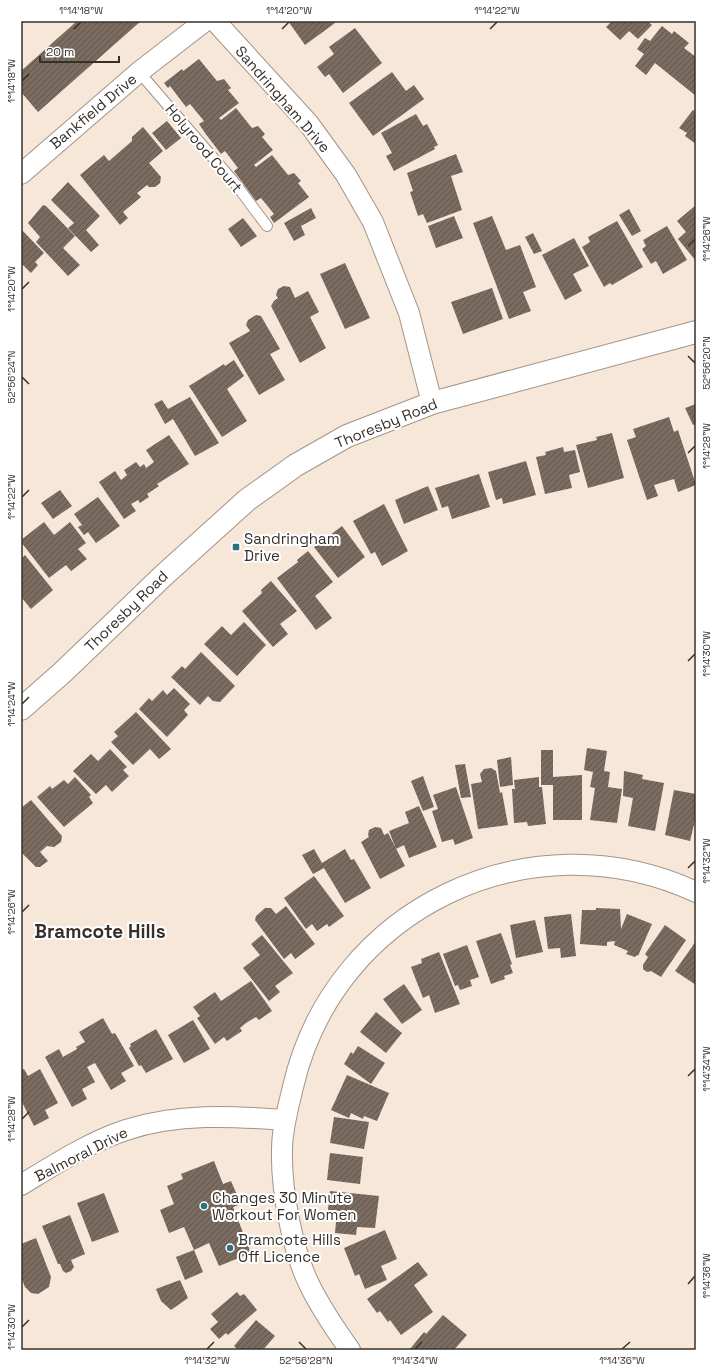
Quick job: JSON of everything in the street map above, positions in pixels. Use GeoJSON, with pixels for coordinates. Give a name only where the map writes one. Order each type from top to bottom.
{"type":"FeatureCollection","features":[{"type":"Feature","properties":{"kind":"street","name":"Bankfield Drive"},"geometry":{"type":"LineString","coordinates":[[21,174],[139,72],[205,21]]}},
{"type":"Feature","properties":{"kind":"street","name":"Sandringham Drive"},"geometry":{"type":"LineString","coordinates":[[215,21],[309,124],[353,188],[372,222],[409,313],[432,403]]}},
{"type":"Feature","properties":{"kind":"street","name":"Thoresby Road"},"geometry":{"type":"LineString","coordinates":[[21,709],[63,672],[164,575],[247,500],[296,465],[347,436],[432,403],[696,332]]}},
{"type":"Feature","properties":{"kind":"street"},"geometry":{"type":"LineString","coordinates":[[350,1350],[329,1319],[309,1284],[297,1248],[289,1216],[283,1176],[282,1149],[285,1120],[300,1060],[307,1040],[321,1010],[340,983],[369,949],[392,927],[427,903],[455,888],[491,877],[525,869],[561,864],[599,865],[637,871],[672,881],[696,892]]}},
{"type":"Feature","properties":{"kind":"street","name":"Balmoral Drive"},"geometry":{"type":"LineString","coordinates":[[21,1185],[62,1161],[125,1130],[163,1121],[205,1116],[285,1120]]}},
{"type":"Feature","properties":{"kind":"lane","name":"Holyrood Court"},"geometry":{"type":"LineString","coordinates":[[139,72],[234,182],[268,226]]}},
{"type":"Feature","properties":{"kind":"building"},"geometry":{"type":"Polygon","coordinates":[[[77,21],[141,21],[38,112],[21,92],[21,71],[77,21]]]}},
{"type":"Feature","properties":{"kind":"building"},"geometry":{"type":"Polygon","coordinates":[[[288,21],[334,21],[335,23],[305,45],[288,21]]]}},
{"type":"Feature","properties":{"kind":"building"},"geometry":{"type":"Polygon","coordinates":[[[612,21],[647,21],[652,25],[638,39],[629,31],[620,40],[606,27],[612,21]]]}},
{"type":"Feature","properties":{"kind":"building"},"geometry":{"type":"Polygon","coordinates":[[[662,26],[672,34],[674,31],[689,43],[684,48],[696,57],[696,96],[655,63],[646,75],[635,66],[644,54],[637,49],[645,38],[650,41],[662,26]]]}},
{"type":"Feature","properties":{"kind":"building"},"geometry":{"type":"Polygon","coordinates":[[[355,28],[382,63],[343,93],[329,74],[325,77],[317,67],[334,54],[329,47],[355,28]]]}},
{"type":"Feature","properties":{"kind":"building"},"geometry":{"type":"Polygon","coordinates":[[[199,59],[217,81],[224,79],[231,88],[228,90],[239,103],[219,118],[221,120],[236,108],[252,128],[258,126],[265,134],[262,137],[273,150],[254,165],[256,167],[272,155],[288,175],[294,173],[301,181],[298,183],[309,197],[274,223],[270,217],[274,214],[261,198],[256,201],[234,171],[238,168],[225,151],[221,154],[205,133],[199,124],[204,121],[190,104],[186,107],[170,86],[168,88],[164,83],[182,69],[183,71],[199,59]]]}},
{"type":"Feature","properties":{"kind":"building"},"geometry":{"type":"Polygon","coordinates":[[[392,72],[406,91],[414,85],[424,99],[373,136],[349,103],[392,72]]]}},
{"type":"Feature","properties":{"kind":"building"},"geometry":{"type":"Polygon","coordinates":[[[693,110],[696,112],[696,144],[685,136],[687,133],[679,128],[693,110]]]}},
{"type":"Feature","properties":{"kind":"building"},"geometry":{"type":"Polygon","coordinates":[[[416,114],[423,126],[427,124],[438,145],[434,147],[435,149],[394,171],[386,156],[392,153],[381,133],[416,114]]]}},
{"type":"Feature","properties":{"kind":"building"},"geometry":{"type":"Polygon","coordinates":[[[167,121],[181,138],[166,150],[152,133],[167,121]]]}},
{"type":"Feature","properties":{"kind":"building"},"geometry":{"type":"Polygon","coordinates":[[[143,127],[163,151],[149,163],[161,177],[160,183],[155,187],[149,187],[147,185],[137,193],[141,197],[123,212],[128,218],[120,225],[80,175],[104,155],[109,161],[132,141],[132,137],[143,127]]]}},
{"type":"Feature","properties":{"kind":"building"},"geometry":{"type":"Polygon","coordinates":[[[456,154],[463,172],[451,176],[462,210],[427,223],[423,214],[418,216],[410,192],[413,191],[407,173],[456,154]]]}},
{"type":"Feature","properties":{"kind":"building"},"geometry":{"type":"Polygon","coordinates":[[[68,182],[100,216],[86,230],[99,245],[91,252],[68,228],[74,223],[51,200],[68,182]]]}},
{"type":"Feature","properties":{"kind":"building"},"geometry":{"type":"Polygon","coordinates":[[[43,205],[46,206],[75,236],[63,248],[80,265],[68,276],[36,242],[40,237],[28,223],[43,205]]]}},
{"type":"Feature","properties":{"kind":"building"},"geometry":{"type":"Polygon","coordinates":[[[696,205],[696,261],[678,239],[686,232],[677,221],[696,205]]]}},
{"type":"Feature","properties":{"kind":"building"},"geometry":{"type":"Polygon","coordinates":[[[311,208],[316,218],[301,226],[305,235],[294,241],[284,223],[311,208]]]}},
{"type":"Feature","properties":{"kind":"building"},"geometry":{"type":"Polygon","coordinates":[[[629,209],[641,231],[632,236],[619,215],[629,209]]]}},
{"type":"Feature","properties":{"kind":"building"},"geometry":{"type":"Polygon","coordinates":[[[454,216],[463,238],[436,248],[428,226],[454,216]]]}},
{"type":"Feature","properties":{"kind":"building"},"geometry":{"type":"Polygon","coordinates":[[[492,216],[506,250],[520,245],[536,287],[523,292],[531,311],[509,319],[473,223],[492,216]]]}},
{"type":"Feature","properties":{"kind":"building"},"geometry":{"type":"Polygon","coordinates":[[[243,218],[257,236],[241,247],[228,229],[243,218]]]}},
{"type":"Feature","properties":{"kind":"building"},"geometry":{"type":"Polygon","coordinates":[[[617,221],[643,267],[612,285],[610,283],[604,287],[582,247],[590,242],[588,237],[617,221]]]}},
{"type":"Feature","properties":{"kind":"building"},"geometry":{"type":"Polygon","coordinates":[[[667,226],[687,260],[663,274],[656,261],[651,264],[642,249],[646,246],[643,240],[667,226]]]}},
{"type":"Feature","properties":{"kind":"building"},"geometry":{"type":"Polygon","coordinates":[[[21,229],[44,253],[35,262],[38,265],[31,273],[22,264],[21,265],[21,229]]]}},
{"type":"Feature","properties":{"kind":"building"},"geometry":{"type":"Polygon","coordinates":[[[533,233],[542,251],[534,254],[525,237],[533,233]]]}},
{"type":"Feature","properties":{"kind":"building"},"geometry":{"type":"Polygon","coordinates":[[[574,238],[589,266],[573,274],[582,291],[565,300],[542,255],[574,238]]]}},
{"type":"Feature","properties":{"kind":"building"},"geometry":{"type":"Polygon","coordinates":[[[345,263],[370,318],[345,329],[320,274],[345,263]]]}},
{"type":"Feature","properties":{"kind":"building"},"geometry":{"type":"Polygon","coordinates":[[[284,286],[290,287],[295,298],[308,291],[319,312],[310,317],[326,348],[300,363],[271,306],[278,298],[276,295],[278,289],[284,286]]]}},
{"type":"Feature","properties":{"kind":"building"},"geometry":{"type":"Polygon","coordinates":[[[492,288],[503,319],[463,334],[451,302],[492,288]]]}},
{"type":"Feature","properties":{"kind":"building"},"geometry":{"type":"Polygon","coordinates":[[[256,315],[261,316],[280,349],[270,354],[285,380],[259,395],[229,343],[250,331],[246,325],[248,320],[256,315]]]}},
{"type":"Feature","properties":{"kind":"building"},"geometry":{"type":"Polygon","coordinates":[[[234,360],[244,376],[227,389],[247,421],[222,437],[189,386],[224,364],[225,366],[234,360]]]}},
{"type":"Feature","properties":{"kind":"building"},"geometry":{"type":"Polygon","coordinates":[[[190,397],[219,443],[195,456],[173,419],[165,424],[154,404],[162,400],[168,409],[190,397]]]}},
{"type":"Feature","properties":{"kind":"building"},"geometry":{"type":"Polygon","coordinates":[[[696,404],[696,424],[693,425],[685,408],[696,404]]]}},
{"type":"Feature","properties":{"kind":"building"},"geometry":{"type":"Polygon","coordinates":[[[669,417],[674,432],[678,430],[696,485],[678,492],[674,479],[654,485],[658,496],[647,500],[627,440],[636,437],[633,429],[669,417]]]}},
{"type":"Feature","properties":{"kind":"building"},"geometry":{"type":"Polygon","coordinates":[[[612,433],[624,478],[588,488],[576,445],[597,440],[596,437],[612,433]]]}},
{"type":"Feature","properties":{"kind":"building"},"geometry":{"type":"Polygon","coordinates":[[[169,435],[189,464],[157,484],[159,486],[147,494],[149,497],[140,503],[138,500],[131,504],[136,511],[124,519],[99,482],[115,471],[121,480],[127,475],[124,470],[136,462],[140,467],[144,464],[146,468],[154,462],[146,450],[169,435]]]}},
{"type":"Feature","properties":{"kind":"building"},"geometry":{"type":"Polygon","coordinates":[[[563,447],[564,452],[575,450],[580,472],[569,475],[572,488],[545,494],[536,457],[546,455],[545,452],[563,447]]]}},
{"type":"Feature","properties":{"kind":"building"},"geometry":{"type":"Polygon","coordinates":[[[526,461],[536,495],[503,504],[502,498],[496,500],[488,472],[526,461]]]}},
{"type":"Feature","properties":{"kind":"building"},"geometry":{"type":"Polygon","coordinates":[[[479,474],[490,507],[452,519],[448,506],[442,508],[435,488],[479,474]]]}},
{"type":"Feature","properties":{"kind":"building"},"geometry":{"type":"Polygon","coordinates":[[[428,486],[438,510],[404,524],[395,500],[428,486]]]}},
{"type":"Feature","properties":{"kind":"building"},"geometry":{"type":"Polygon","coordinates":[[[60,490],[72,506],[53,519],[41,503],[60,490]]]}},
{"type":"Feature","properties":{"kind":"building"},"geometry":{"type":"Polygon","coordinates":[[[98,497],[120,526],[96,543],[88,532],[84,535],[78,527],[82,525],[74,514],[98,497]]]}},
{"type":"Feature","properties":{"kind":"building"},"geometry":{"type":"Polygon","coordinates":[[[384,504],[408,551],[382,566],[375,552],[371,554],[353,521],[384,504]]]}},
{"type":"Feature","properties":{"kind":"building"},"geometry":{"type":"Polygon","coordinates":[[[44,522],[54,535],[70,522],[86,543],[78,549],[87,559],[71,571],[66,565],[49,578],[21,542],[21,540],[44,522]]]}},
{"type":"Feature","properties":{"kind":"building"},"geometry":{"type":"Polygon","coordinates":[[[342,526],[365,557],[338,578],[314,547],[342,526]]]}},
{"type":"Feature","properties":{"kind":"building"},"geometry":{"type":"Polygon","coordinates":[[[308,551],[333,582],[315,596],[332,618],[316,630],[277,578],[298,562],[297,560],[308,551]]]}},
{"type":"Feature","properties":{"kind":"building"},"geometry":{"type":"Polygon","coordinates":[[[25,555],[53,590],[31,609],[21,597],[21,559],[25,555]]]}},
{"type":"Feature","properties":{"kind":"building"},"geometry":{"type":"Polygon","coordinates":[[[271,581],[297,611],[280,624],[288,634],[273,647],[242,611],[262,593],[261,590],[271,581]]]}},
{"type":"Feature","properties":{"kind":"building"},"geometry":{"type":"Polygon","coordinates":[[[244,622],[266,645],[237,676],[204,644],[222,626],[231,635],[244,622]]]}},
{"type":"Feature","properties":{"kind":"building"},"geometry":{"type":"Polygon","coordinates":[[[201,652],[235,686],[220,702],[213,701],[208,696],[200,705],[171,677],[182,666],[185,669],[201,652]]]}},
{"type":"Feature","properties":{"kind":"building"},"geometry":{"type":"Polygon","coordinates":[[[174,688],[190,704],[184,710],[188,715],[167,737],[139,709],[149,698],[152,701],[163,690],[167,695],[174,688]]]}},
{"type":"Feature","properties":{"kind":"building"},"geometry":{"type":"Polygon","coordinates":[[[136,712],[171,749],[159,759],[150,749],[133,765],[111,742],[118,736],[114,732],[136,712]]]}},
{"type":"Feature","properties":{"kind":"building"},"geometry":{"type":"Polygon","coordinates":[[[587,748],[607,751],[604,771],[610,772],[608,787],[622,789],[617,823],[590,820],[595,788],[590,787],[593,772],[584,770],[587,748]]]}},
{"type":"Feature","properties":{"kind":"building"},"geometry":{"type":"Polygon","coordinates":[[[110,749],[127,767],[123,770],[129,776],[112,792],[106,785],[96,794],[73,771],[91,754],[98,761],[110,749]]]}},
{"type":"Feature","properties":{"kind":"building"},"geometry":{"type":"Polygon","coordinates":[[[541,750],[553,750],[553,777],[582,775],[582,820],[553,820],[553,785],[541,785],[541,750]]]}},
{"type":"Feature","properties":{"kind":"building"},"geometry":{"type":"Polygon","coordinates":[[[511,757],[513,785],[500,787],[497,760],[511,757]]]}},
{"type":"Feature","properties":{"kind":"building"},"geometry":{"type":"Polygon","coordinates":[[[465,764],[471,797],[461,798],[455,765],[465,764]]]}},
{"type":"Feature","properties":{"kind":"building"},"geometry":{"type":"Polygon","coordinates":[[[491,768],[496,771],[500,793],[502,792],[508,825],[478,829],[471,784],[482,782],[480,774],[484,769],[491,768]]]}},
{"type":"Feature","properties":{"kind":"building"},"geometry":{"type":"Polygon","coordinates":[[[624,771],[643,775],[642,779],[664,783],[655,831],[628,826],[633,798],[623,796],[624,771]]]}},
{"type":"Feature","properties":{"kind":"building"},"geometry":{"type":"Polygon","coordinates":[[[423,776],[434,807],[423,811],[411,781],[423,776]]]}},
{"type":"Feature","properties":{"kind":"building"},"geometry":{"type":"Polygon","coordinates":[[[75,777],[91,795],[89,797],[93,803],[64,827],[37,797],[50,786],[52,789],[64,780],[68,784],[75,777]]]}},
{"type":"Feature","properties":{"kind":"building"},"geometry":{"type":"Polygon","coordinates":[[[539,777],[539,787],[542,787],[546,824],[528,826],[527,822],[514,823],[512,789],[515,789],[514,780],[539,777]]]}},
{"type":"Feature","properties":{"kind":"building"},"geometry":{"type":"Polygon","coordinates":[[[456,787],[473,838],[455,845],[453,839],[442,842],[432,811],[438,809],[433,795],[456,787]]]}},
{"type":"Feature","properties":{"kind":"building"},"geometry":{"type":"Polygon","coordinates":[[[674,790],[696,794],[696,816],[690,841],[665,835],[674,790]]]}},
{"type":"Feature","properties":{"kind":"building"},"geometry":{"type":"Polygon","coordinates":[[[31,800],[62,836],[61,842],[54,847],[47,846],[40,852],[48,861],[40,867],[36,867],[21,852],[21,808],[31,800]]]}},
{"type":"Feature","properties":{"kind":"building"},"geometry":{"type":"Polygon","coordinates":[[[419,806],[437,847],[409,858],[404,845],[396,849],[389,831],[409,823],[405,812],[419,806]]]}},
{"type":"Feature","properties":{"kind":"building"},"geometry":{"type":"Polygon","coordinates":[[[375,827],[381,828],[384,835],[388,833],[405,866],[380,879],[361,842],[369,837],[369,830],[375,827]]]}},
{"type":"Feature","properties":{"kind":"building"},"geometry":{"type":"Polygon","coordinates":[[[314,849],[322,863],[345,849],[351,860],[354,859],[371,888],[345,903],[324,868],[313,874],[302,855],[314,849]]]}},
{"type":"Feature","properties":{"kind":"building"},"geometry":{"type":"Polygon","coordinates":[[[314,876],[344,916],[329,927],[327,924],[317,931],[312,924],[306,929],[284,898],[314,876]]]}},
{"type":"Feature","properties":{"kind":"building"},"geometry":{"type":"Polygon","coordinates":[[[286,906],[315,944],[295,959],[291,953],[284,959],[255,920],[256,916],[265,908],[271,908],[276,914],[286,906]]]}},
{"type":"Feature","properties":{"kind":"building"},"geometry":{"type":"Polygon","coordinates":[[[596,908],[620,909],[621,929],[627,914],[652,924],[638,956],[637,955],[635,957],[626,954],[628,951],[614,945],[615,941],[607,942],[607,946],[580,944],[582,910],[596,910],[596,908]]]}},
{"type":"Feature","properties":{"kind":"building"},"geometry":{"type":"Polygon","coordinates":[[[571,914],[576,956],[561,958],[560,948],[548,949],[544,917],[571,914]]]}},
{"type":"Feature","properties":{"kind":"building"},"geometry":{"type":"Polygon","coordinates":[[[535,920],[543,952],[516,958],[510,925],[535,920]]]}},
{"type":"Feature","properties":{"kind":"building"},"geometry":{"type":"Polygon","coordinates":[[[665,925],[686,940],[661,977],[651,971],[647,972],[643,969],[643,965],[648,957],[645,954],[665,925]]]}},
{"type":"Feature","properties":{"kind":"building"},"geometry":{"type":"Polygon","coordinates":[[[501,933],[512,964],[510,965],[513,973],[504,976],[505,979],[491,984],[476,941],[501,933]]]}},
{"type":"Feature","properties":{"kind":"building"},"geometry":{"type":"Polygon","coordinates":[[[262,935],[293,973],[275,986],[280,992],[269,1001],[243,968],[260,955],[251,944],[262,935]]]}},
{"type":"Feature","properties":{"kind":"building"},"geometry":{"type":"Polygon","coordinates":[[[696,941],[696,985],[675,971],[696,941]]]}},
{"type":"Feature","properties":{"kind":"building"},"geometry":{"type":"Polygon","coordinates":[[[467,945],[479,977],[470,980],[472,986],[460,990],[458,985],[455,986],[443,954],[467,945]]]}},
{"type":"Feature","properties":{"kind":"building"},"geometry":{"type":"Polygon","coordinates":[[[439,952],[460,1004],[435,1013],[429,995],[423,998],[411,967],[422,963],[421,959],[439,952]]]}},
{"type":"Feature","properties":{"kind":"building"},"geometry":{"type":"Polygon","coordinates":[[[251,981],[272,1011],[259,1020],[256,1017],[246,1023],[240,1028],[242,1031],[227,1041],[224,1037],[215,1044],[197,1018],[200,1016],[193,1007],[215,992],[221,1001],[251,981]]]}},
{"type":"Feature","properties":{"kind":"building"},"geometry":{"type":"Polygon","coordinates":[[[404,984],[422,1010],[402,1024],[383,999],[404,984]]]}},
{"type":"Feature","properties":{"kind":"building"},"geometry":{"type":"Polygon","coordinates":[[[376,1012],[402,1033],[386,1053],[360,1032],[376,1012]]]}},
{"type":"Feature","properties":{"kind":"building"},"geometry":{"type":"Polygon","coordinates":[[[103,1018],[112,1034],[115,1033],[134,1066],[121,1073],[126,1081],[111,1090],[95,1063],[87,1067],[95,1082],[82,1089],[87,1099],[72,1107],[45,1057],[59,1049],[63,1057],[77,1049],[76,1047],[85,1042],[79,1032],[103,1018]]]}},
{"type":"Feature","properties":{"kind":"building"},"geometry":{"type":"Polygon","coordinates":[[[193,1020],[210,1049],[184,1063],[168,1035],[193,1020]]]}},
{"type":"Feature","properties":{"kind":"building"},"geometry":{"type":"Polygon","coordinates":[[[156,1029],[173,1059],[146,1073],[141,1065],[139,1066],[129,1048],[131,1046],[130,1044],[156,1029]]]}},
{"type":"Feature","properties":{"kind":"building"},"geometry":{"type":"Polygon","coordinates":[[[358,1046],[385,1063],[371,1084],[344,1064],[351,1052],[353,1054],[358,1046]]]}},
{"type":"Feature","properties":{"kind":"building"},"geometry":{"type":"Polygon","coordinates":[[[24,1069],[28,1076],[40,1069],[58,1103],[45,1110],[49,1118],[34,1126],[21,1100],[21,1070],[24,1069]]]}},
{"type":"Feature","properties":{"kind":"building"},"geometry":{"type":"Polygon","coordinates":[[[347,1075],[389,1093],[377,1121],[364,1116],[363,1119],[351,1113],[349,1118],[331,1110],[347,1075]]]}},
{"type":"Feature","properties":{"kind":"building"},"geometry":{"type":"Polygon","coordinates":[[[334,1117],[369,1122],[364,1149],[330,1143],[334,1117]]]}},
{"type":"Feature","properties":{"kind":"building"},"geometry":{"type":"Polygon","coordinates":[[[330,1153],[363,1157],[360,1184],[327,1180],[330,1153]]]}},
{"type":"Feature","properties":{"kind":"building"},"geometry":{"type":"Polygon","coordinates":[[[214,1161],[223,1184],[231,1181],[241,1204],[233,1207],[251,1253],[219,1266],[209,1243],[194,1250],[184,1227],[169,1233],[160,1210],[174,1204],[167,1186],[183,1179],[181,1174],[214,1161]]]}},
{"type":"Feature","properties":{"kind":"building"},"geometry":{"type":"Polygon","coordinates":[[[330,1191],[379,1196],[375,1228],[357,1227],[356,1235],[335,1233],[336,1222],[340,1222],[341,1211],[328,1210],[330,1191]]]}},
{"type":"Feature","properties":{"kind":"building"},"geometry":{"type":"Polygon","coordinates":[[[104,1193],[119,1232],[92,1242],[77,1203],[104,1193]]]}},
{"type":"Feature","properties":{"kind":"building"},"geometry":{"type":"Polygon","coordinates":[[[70,1215],[85,1254],[71,1260],[74,1267],[71,1271],[66,1273],[63,1271],[60,1264],[58,1264],[42,1226],[70,1215]]]}},
{"type":"Feature","properties":{"kind":"building"},"geometry":{"type":"Polygon","coordinates":[[[385,1230],[397,1259],[381,1266],[387,1280],[365,1289],[359,1274],[355,1276],[344,1248],[385,1230]]]}},
{"type":"Feature","properties":{"kind":"building"},"geometry":{"type":"Polygon","coordinates":[[[36,1238],[51,1277],[49,1287],[38,1294],[31,1293],[25,1287],[21,1277],[21,1244],[36,1238]]]}},
{"type":"Feature","properties":{"kind":"building"},"geometry":{"type":"Polygon","coordinates":[[[194,1250],[203,1272],[185,1280],[176,1257],[194,1250]]]}},
{"type":"Feature","properties":{"kind":"building"},"geometry":{"type":"Polygon","coordinates":[[[418,1262],[428,1275],[414,1285],[433,1312],[401,1335],[390,1320],[388,1322],[380,1311],[377,1313],[367,1299],[418,1262]]]}},
{"type":"Feature","properties":{"kind":"building"},"geometry":{"type":"Polygon","coordinates":[[[180,1280],[188,1298],[171,1310],[161,1301],[156,1289],[180,1280]]]}},
{"type":"Feature","properties":{"kind":"building"},"geometry":{"type":"Polygon","coordinates":[[[237,1292],[240,1296],[244,1294],[257,1310],[228,1335],[226,1333],[219,1339],[210,1329],[218,1322],[211,1314],[237,1292]]]}},
{"type":"Feature","properties":{"kind":"building"},"geometry":{"type":"Polygon","coordinates":[[[443,1315],[467,1335],[454,1350],[410,1349],[424,1332],[426,1334],[443,1315]]]}},
{"type":"Feature","properties":{"kind":"building"},"geometry":{"type":"Polygon","coordinates":[[[256,1320],[275,1336],[263,1350],[238,1350],[234,1346],[256,1320]]]}},
{"type":"Feature","properties":{"kind":"place","name":"Sandringham Drive"},"geometry":{"type":"Point","coordinates":[236,547]}},
{"type":"Feature","properties":{"kind":"place","name":"Changes 30 Minute Workout For Women"},"geometry":{"type":"Point","coordinates":[204,1206]}},
{"type":"Feature","properties":{"kind":"place","name":"Bramcote Hills Off Licence"},"geometry":{"type":"Point","coordinates":[230,1248]}},
{"type":"Feature","properties":{"kind":"district","name":"Bramcote Hills"},"geometry":{"type":"Point","coordinates":[100,931]}}]}
